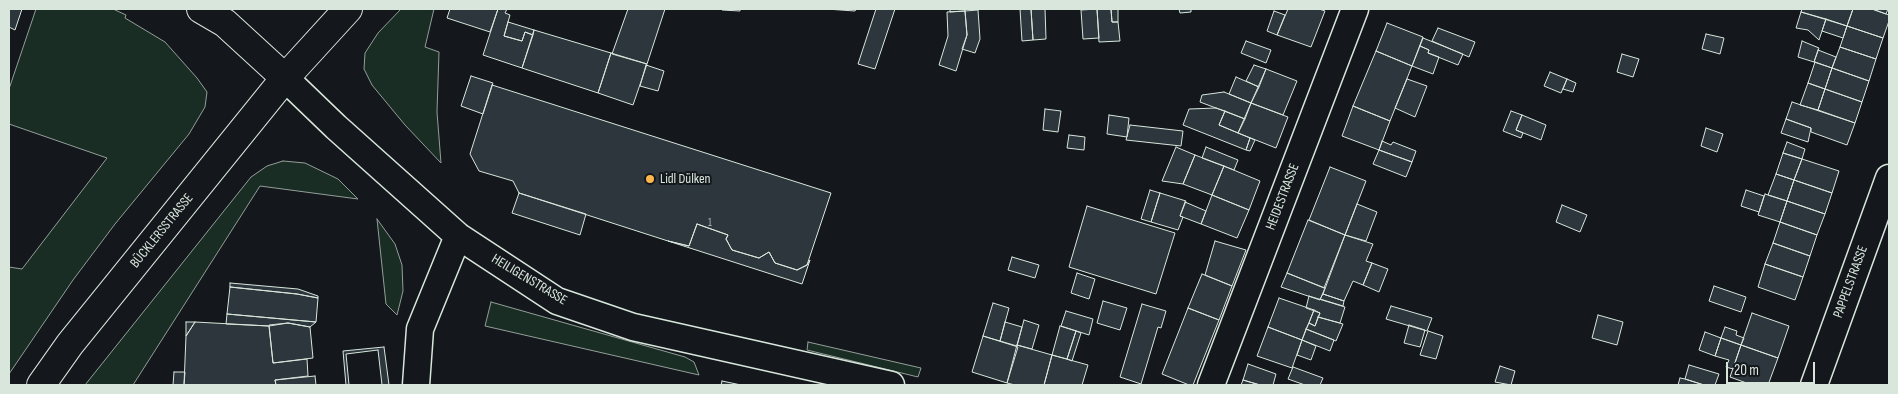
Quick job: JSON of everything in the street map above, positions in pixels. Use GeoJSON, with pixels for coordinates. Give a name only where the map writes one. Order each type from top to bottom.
{"type":"FeatureCollection","features":[{"type":"Feature","properties":{"kind":"main road"},"geometry":{"type":"LineString","coordinates":[[201,9],[225,23],[285,78]]}},
{"type":"Feature","properties":{"kind":"main road","name":"BÜCKLERSSTRASSE"},"geometry":{"type":"LineString","coordinates":[[41,385],[70,344],[285,78],[348,9]]}},
{"type":"Feature","properties":{"kind":"street","name":"HEIDESTRASSE"},"geometry":{"type":"LineString","coordinates":[[1211,385],[1355,9]]}},
{"type":"Feature","properties":{"kind":"street","name":"HEILIGENSTRASSE"},"geometry":{"type":"LineString","coordinates":[[285,78],[336,127],[458,236],[557,300],[624,324],[891,385]]}},
{"type":"Feature","properties":{"kind":"street","name":"PAPPELSTRASSE"},"geometry":{"type":"LineString","coordinates":[[1814,385],[1889,178]]}},
{"type":"Feature","properties":{"kind":"street"},"geometry":{"type":"LineString","coordinates":[[416,385],[420,329],[458,236]]}},
{"type":"Feature","properties":{"kind":"green space"},"geometry":{"type":"Polygon","coordinates":[[[36,9],[113,9],[126,15],[125,18],[165,42],[207,92],[205,107],[189,134],[115,224],[73,280],[9,374],[9,267],[22,269],[107,158],[9,124],[9,89],[36,9]]]}},
{"type":"Feature","properties":{"kind":"green space"},"geometry":{"type":"Polygon","coordinates":[[[401,9],[434,9],[425,47],[439,52],[437,112],[441,163],[405,125],[372,85],[364,69],[365,53],[378,33],[401,9]]]}},
{"type":"Feature","properties":{"kind":"green space"},"geometry":{"type":"Polygon","coordinates":[[[283,161],[305,163],[338,179],[358,199],[260,186],[133,385],[85,385],[251,177],[267,166],[283,161]]]}},
{"type":"Feature","properties":{"kind":"green space"},"geometry":{"type":"Polygon","coordinates":[[[377,219],[395,244],[402,265],[403,291],[397,315],[386,304],[377,219]]]}},
{"type":"Feature","properties":{"kind":"green space"},"geometry":{"type":"Polygon","coordinates":[[[491,302],[685,357],[694,362],[699,375],[485,326],[491,302]]]}},
{"type":"Feature","properties":{"kind":"green space"},"geometry":{"type":"Polygon","coordinates":[[[808,342],[921,368],[918,377],[807,350],[808,342]]]}},
{"type":"Feature","properties":{"kind":"building"},"geometry":{"type":"Polygon","coordinates":[[[9,9],[22,9],[15,30],[9,27],[9,9]]]}},
{"type":"Feature","properties":{"kind":"building"},"geometry":{"type":"Polygon","coordinates":[[[450,9],[498,9],[490,32],[447,18],[450,9]]]}},
{"type":"Feature","properties":{"kind":"building"},"geometry":{"type":"Polygon","coordinates":[[[498,9],[507,9],[505,13],[510,15],[504,36],[522,41],[525,32],[533,35],[522,68],[483,55],[498,9]]]}},
{"type":"Feature","properties":{"kind":"building"},"geometry":{"type":"Polygon","coordinates":[[[628,9],[665,9],[647,64],[612,54],[628,9]]]}},
{"type":"Feature","properties":{"kind":"building"},"geometry":{"type":"Polygon","coordinates":[[[740,9],[740,11],[722,10],[740,9]]]}},
{"type":"Feature","properties":{"kind":"building"},"geometry":{"type":"Polygon","coordinates":[[[826,9],[856,9],[855,11],[826,9]]]}},
{"type":"Feature","properties":{"kind":"building"},"geometry":{"type":"Polygon","coordinates":[[[876,9],[895,9],[875,69],[858,64],[876,9]]]}},
{"type":"Feature","properties":{"kind":"building"},"geometry":{"type":"Polygon","coordinates":[[[950,9],[965,9],[965,11],[950,12],[950,9]]]}},
{"type":"Feature","properties":{"kind":"building"},"geometry":{"type":"Polygon","coordinates":[[[1020,9],[1031,9],[1033,40],[1022,41],[1020,9]]]}},
{"type":"Feature","properties":{"kind":"building"},"geometry":{"type":"Polygon","coordinates":[[[1031,9],[1045,9],[1046,39],[1033,40],[1031,9]]]}},
{"type":"Feature","properties":{"kind":"building"},"geometry":{"type":"Polygon","coordinates":[[[1097,9],[1099,38],[1083,39],[1081,10],[1097,9]]]}},
{"type":"Feature","properties":{"kind":"building"},"geometry":{"type":"Polygon","coordinates":[[[1097,9],[1111,9],[1112,22],[1118,22],[1120,41],[1099,42],[1097,9]]]}},
{"type":"Feature","properties":{"kind":"building"},"geometry":{"type":"Polygon","coordinates":[[[1111,9],[1118,9],[1118,22],[1112,22],[1111,9]]]}},
{"type":"Feature","properties":{"kind":"building"},"geometry":{"type":"Polygon","coordinates":[[[1179,9],[1191,9],[1191,12],[1180,13],[1179,9]]]}},
{"type":"Feature","properties":{"kind":"building"},"geometry":{"type":"Polygon","coordinates":[[[1288,9],[1319,9],[1325,11],[1311,47],[1277,35],[1288,9]]]}},
{"type":"Feature","properties":{"kind":"building"},"geometry":{"type":"Polygon","coordinates":[[[1802,9],[1853,9],[1847,26],[1801,12],[1802,9]]]}},
{"type":"Feature","properties":{"kind":"building"},"geometry":{"type":"Polygon","coordinates":[[[1853,9],[1872,9],[1889,15],[1889,21],[1883,38],[1847,26],[1853,9]]]}},
{"type":"Feature","properties":{"kind":"building"},"geometry":{"type":"Polygon","coordinates":[[[1872,9],[1888,9],[1886,14],[1872,9]]]}},
{"type":"Feature","properties":{"kind":"building"},"geometry":{"type":"Polygon","coordinates":[[[978,10],[980,39],[975,53],[962,49],[967,35],[965,11],[978,10]]]}},
{"type":"Feature","properties":{"kind":"building"},"geometry":{"type":"Polygon","coordinates":[[[965,11],[967,35],[956,71],[939,65],[948,36],[947,12],[965,11]]]}},
{"type":"Feature","properties":{"kind":"building"},"geometry":{"type":"Polygon","coordinates":[[[1274,11],[1285,15],[1277,35],[1267,31],[1274,11]]]}},
{"type":"Feature","properties":{"kind":"building"},"geometry":{"type":"Polygon","coordinates":[[[1801,12],[1826,19],[1819,40],[1808,30],[1796,28],[1801,12]]]}},
{"type":"Feature","properties":{"kind":"building"},"geometry":{"type":"Polygon","coordinates":[[[1826,19],[1847,26],[1843,38],[1822,31],[1826,19]]]}},
{"type":"Feature","properties":{"kind":"building"},"geometry":{"type":"Polygon","coordinates":[[[508,22],[534,30],[533,35],[525,32],[522,41],[504,36],[508,22]]]}},
{"type":"Feature","properties":{"kind":"building"},"geometry":{"type":"Polygon","coordinates":[[[1387,23],[1423,37],[1412,66],[1376,51],[1387,23]]]}},
{"type":"Feature","properties":{"kind":"building"},"geometry":{"type":"Polygon","coordinates":[[[1847,26],[1883,38],[1876,59],[1840,47],[1847,26]]]}},
{"type":"Feature","properties":{"kind":"building"},"geometry":{"type":"Polygon","coordinates":[[[1438,28],[1475,42],[1469,57],[1432,41],[1438,28]]]}},
{"type":"Feature","properties":{"kind":"building"},"geometry":{"type":"Polygon","coordinates":[[[534,30],[611,53],[598,93],[522,68],[534,30]]]}},
{"type":"Feature","properties":{"kind":"building"},"geometry":{"type":"Polygon","coordinates":[[[1706,34],[1724,38],[1720,54],[1702,49],[1706,34]]]}},
{"type":"Feature","properties":{"kind":"building"},"geometry":{"type":"Polygon","coordinates":[[[1423,38],[1463,54],[1458,65],[1428,53],[1429,50],[1420,46],[1423,38]]]}},
{"type":"Feature","properties":{"kind":"building"},"geometry":{"type":"Polygon","coordinates":[[[1246,41],[1271,50],[1266,63],[1241,53],[1246,41]]]}},
{"type":"Feature","properties":{"kind":"building"},"geometry":{"type":"Polygon","coordinates":[[[1802,41],[1819,48],[1814,62],[1798,57],[1802,41]]]}},
{"type":"Feature","properties":{"kind":"building"},"geometry":{"type":"Polygon","coordinates":[[[1420,46],[1429,50],[1428,53],[1439,57],[1433,74],[1412,66],[1420,46]]]}},
{"type":"Feature","properties":{"kind":"building"},"geometry":{"type":"Polygon","coordinates":[[[1840,47],[1876,59],[1869,81],[1832,68],[1840,47]]]}},
{"type":"Feature","properties":{"kind":"building"},"geometry":{"type":"Polygon","coordinates":[[[1818,50],[1836,57],[1832,68],[1814,62],[1818,50]]]}},
{"type":"Feature","properties":{"kind":"building"},"geometry":{"type":"Polygon","coordinates":[[[1376,51],[1412,66],[1390,121],[1353,106],[1376,51]]]}},
{"type":"Feature","properties":{"kind":"building"},"geometry":{"type":"Polygon","coordinates":[[[611,53],[647,64],[633,105],[598,93],[611,53]]]}},
{"type":"Feature","properties":{"kind":"building"},"geometry":{"type":"Polygon","coordinates":[[[1622,54],[1639,59],[1633,77],[1617,72],[1622,54]]]}},
{"type":"Feature","properties":{"kind":"building"},"geometry":{"type":"Polygon","coordinates":[[[1815,62],[1832,68],[1825,89],[1808,83],[1815,62]]]}},
{"type":"Feature","properties":{"kind":"building"},"geometry":{"type":"Polygon","coordinates":[[[646,65],[664,71],[658,91],[640,86],[646,65]]]}},
{"type":"Feature","properties":{"kind":"building"},"geometry":{"type":"Polygon","coordinates":[[[1254,65],[1266,69],[1259,87],[1246,81],[1254,65]]]}},
{"type":"Feature","properties":{"kind":"building"},"geometry":{"type":"Polygon","coordinates":[[[1832,68],[1869,81],[1862,102],[1825,89],[1832,68]]]}},
{"type":"Feature","properties":{"kind":"building"},"geometry":{"type":"Polygon","coordinates":[[[1266,69],[1297,81],[1283,115],[1251,103],[1266,69]]]}},
{"type":"Feature","properties":{"kind":"building"},"geometry":{"type":"Polygon","coordinates":[[[1550,72],[1567,79],[1561,93],[1544,86],[1550,72]]]}},
{"type":"Feature","properties":{"kind":"building"},"geometry":{"type":"Polygon","coordinates":[[[471,76],[493,83],[483,114],[461,106],[471,76]]]}},
{"type":"Feature","properties":{"kind":"building"},"geometry":{"type":"Polygon","coordinates":[[[1236,77],[1259,87],[1251,103],[1229,94],[1236,77]]]}},
{"type":"Feature","properties":{"kind":"building"},"geometry":{"type":"Polygon","coordinates":[[[1407,79],[1427,86],[1415,117],[1395,108],[1407,79]]]}},
{"type":"Feature","properties":{"kind":"building"},"geometry":{"type":"Polygon","coordinates":[[[1567,79],[1576,83],[1573,92],[1563,89],[1567,79]]]}},
{"type":"Feature","properties":{"kind":"building"},"geometry":{"type":"Polygon","coordinates":[[[1808,83],[1825,89],[1818,110],[1800,105],[1808,83]]]}},
{"type":"Feature","properties":{"kind":"building"},"geometry":{"type":"Polygon","coordinates":[[[492,85],[831,193],[807,265],[797,270],[775,263],[769,252],[759,258],[732,250],[726,239],[728,235],[697,224],[689,246],[668,241],[519,193],[513,181],[479,171],[470,154],[492,85]]]}},
{"type":"Feature","properties":{"kind":"building"},"geometry":{"type":"Polygon","coordinates":[[[1825,89],[1862,102],[1855,123],[1818,110],[1825,89]]]}},
{"type":"Feature","properties":{"kind":"building"},"geometry":{"type":"Polygon","coordinates":[[[1224,92],[1251,103],[1245,119],[1200,102],[1202,95],[1224,92]]]}},
{"type":"Feature","properties":{"kind":"building"},"geometry":{"type":"Polygon","coordinates":[[[1792,102],[1855,123],[1847,145],[1811,132],[1811,128],[1786,119],[1792,102]]]}},
{"type":"Feature","properties":{"kind":"building"},"geometry":{"type":"Polygon","coordinates":[[[1251,103],[1288,117],[1276,148],[1238,133],[1251,103]]]}},
{"type":"Feature","properties":{"kind":"building"},"geometry":{"type":"Polygon","coordinates":[[[1353,106],[1390,121],[1379,150],[1342,136],[1353,106]]]}},
{"type":"Feature","properties":{"kind":"building"},"geometry":{"type":"Polygon","coordinates":[[[1216,108],[1225,111],[1219,125],[1250,138],[1246,150],[1183,125],[1189,109],[1216,108]]]}},
{"type":"Feature","properties":{"kind":"building"},"geometry":{"type":"Polygon","coordinates":[[[1045,109],[1061,111],[1058,132],[1043,130],[1045,109]]]}},
{"type":"Feature","properties":{"kind":"building"},"geometry":{"type":"Polygon","coordinates":[[[1225,111],[1245,119],[1238,133],[1219,125],[1225,111]]]}},
{"type":"Feature","properties":{"kind":"building"},"geometry":{"type":"Polygon","coordinates":[[[1511,111],[1522,115],[1516,130],[1523,133],[1521,138],[1503,131],[1511,111]]]}},
{"type":"Feature","properties":{"kind":"building"},"geometry":{"type":"Polygon","coordinates":[[[1109,115],[1129,118],[1127,137],[1107,134],[1109,115]]]}},
{"type":"Feature","properties":{"kind":"building"},"geometry":{"type":"Polygon","coordinates":[[[1522,115],[1546,125],[1541,140],[1516,130],[1522,115]]]}},
{"type":"Feature","properties":{"kind":"building"},"geometry":{"type":"Polygon","coordinates":[[[1786,119],[1811,128],[1808,142],[1781,133],[1786,119]]]}},
{"type":"Feature","properties":{"kind":"building"},"geometry":{"type":"Polygon","coordinates":[[[1130,125],[1183,131],[1181,146],[1126,140],[1130,125]]]}},
{"type":"Feature","properties":{"kind":"building"},"geometry":{"type":"Polygon","coordinates":[[[1706,128],[1723,134],[1717,152],[1701,146],[1706,128]]]}},
{"type":"Feature","properties":{"kind":"building"},"geometry":{"type":"Polygon","coordinates":[[[1069,135],[1085,137],[1084,150],[1067,148],[1069,135]]]}},
{"type":"Feature","properties":{"kind":"building"},"geometry":{"type":"Polygon","coordinates":[[[1250,138],[1255,140],[1250,151],[1246,150],[1250,138]]]}},
{"type":"Feature","properties":{"kind":"building"},"geometry":{"type":"Polygon","coordinates":[[[1382,141],[1391,145],[1393,142],[1416,151],[1412,162],[1379,150],[1382,141]]]}},
{"type":"Feature","properties":{"kind":"building"},"geometry":{"type":"Polygon","coordinates":[[[1787,142],[1805,149],[1802,159],[1783,153],[1787,142]]]}},
{"type":"Feature","properties":{"kind":"building"},"geometry":{"type":"Polygon","coordinates":[[[1176,147],[1195,155],[1183,184],[1162,181],[1176,147]]]}},
{"type":"Feature","properties":{"kind":"building"},"geometry":{"type":"Polygon","coordinates":[[[1206,147],[1238,160],[1234,170],[1202,158],[1206,147]]]}},
{"type":"Feature","properties":{"kind":"building"},"geometry":{"type":"Polygon","coordinates":[[[1379,150],[1412,162],[1406,177],[1373,164],[1379,150]]]}},
{"type":"Feature","properties":{"kind":"building"},"geometry":{"type":"Polygon","coordinates":[[[1783,153],[1802,159],[1794,180],[1776,174],[1783,153]]]}},
{"type":"Feature","properties":{"kind":"building"},"geometry":{"type":"Polygon","coordinates":[[[1195,155],[1224,166],[1212,195],[1183,184],[1195,155]]]}},
{"type":"Feature","properties":{"kind":"building"},"geometry":{"type":"Polygon","coordinates":[[[1802,159],[1839,171],[1832,193],[1794,180],[1802,159]]]}},
{"type":"Feature","properties":{"kind":"building"},"geometry":{"type":"Polygon","coordinates":[[[1224,166],[1260,181],[1249,210],[1212,195],[1224,166]]]}},
{"type":"Feature","properties":{"kind":"building"},"geometry":{"type":"Polygon","coordinates":[[[1330,167],[1366,181],[1345,235],[1309,220],[1330,167]]]}},
{"type":"Feature","properties":{"kind":"building"},"geometry":{"type":"Polygon","coordinates":[[[1776,174],[1794,180],[1787,201],[1768,195],[1776,174]]]}},
{"type":"Feature","properties":{"kind":"building"},"geometry":{"type":"Polygon","coordinates":[[[1794,180],[1832,193],[1825,214],[1787,201],[1794,180]]]}},
{"type":"Feature","properties":{"kind":"building"},"geometry":{"type":"Polygon","coordinates":[[[1150,190],[1160,193],[1151,222],[1141,219],[1150,190]]]}},
{"type":"Feature","properties":{"kind":"building"},"geometry":{"type":"Polygon","coordinates":[[[1746,190],[1764,196],[1759,212],[1741,206],[1746,190]]]}},
{"type":"Feature","properties":{"kind":"building"},"geometry":{"type":"Polygon","coordinates":[[[519,193],[586,214],[580,235],[512,213],[519,193]]]}},
{"type":"Feature","properties":{"kind":"building"},"geometry":{"type":"Polygon","coordinates":[[[1160,193],[1186,201],[1180,216],[1183,217],[1178,230],[1151,222],[1160,193]]]}},
{"type":"Feature","properties":{"kind":"building"},"geometry":{"type":"Polygon","coordinates":[[[1765,194],[1787,201],[1780,222],[1758,215],[1765,194]]]}},
{"type":"Feature","properties":{"kind":"building"},"geometry":{"type":"Polygon","coordinates":[[[1212,195],[1249,210],[1237,238],[1201,224],[1212,195]]]}},
{"type":"Feature","properties":{"kind":"building"},"geometry":{"type":"Polygon","coordinates":[[[1787,201],[1825,214],[1817,235],[1780,222],[1787,201]]]}},
{"type":"Feature","properties":{"kind":"building"},"geometry":{"type":"Polygon","coordinates":[[[1185,202],[1206,211],[1201,224],[1180,216],[1185,202]]]}},
{"type":"Feature","properties":{"kind":"building"},"geometry":{"type":"Polygon","coordinates":[[[1357,204],[1377,212],[1366,241],[1345,235],[1357,204]]]}},
{"type":"Feature","properties":{"kind":"building"},"geometry":{"type":"Polygon","coordinates":[[[1562,205],[1587,215],[1580,232],[1556,222],[1562,205]]]}},
{"type":"Feature","properties":{"kind":"building"},"geometry":{"type":"Polygon","coordinates":[[[1087,206],[1175,233],[1156,294],[1069,267],[1087,206]]]}},
{"type":"Feature","properties":{"kind":"building"},"geometry":{"type":"Polygon","coordinates":[[[1308,220],[1345,235],[1324,288],[1287,273],[1308,220]]]}},
{"type":"Feature","properties":{"kind":"building"},"geometry":{"type":"Polygon","coordinates":[[[1780,222],[1817,235],[1810,256],[1773,243],[1780,222]]]}},
{"type":"Feature","properties":{"kind":"building"},"geometry":{"type":"Polygon","coordinates":[[[697,224],[728,235],[726,239],[732,250],[759,258],[769,252],[775,263],[797,270],[807,265],[810,260],[802,284],[668,241],[689,246],[697,224]]]}},
{"type":"Feature","properties":{"kind":"building"},"geometry":{"type":"Polygon","coordinates":[[[1345,235],[1373,244],[1366,261],[1372,263],[1363,285],[1353,281],[1344,301],[1323,294],[1345,235]]]}},
{"type":"Feature","properties":{"kind":"building"},"geometry":{"type":"Polygon","coordinates":[[[1215,241],[1246,250],[1232,286],[1205,275],[1215,241]]]}},
{"type":"Feature","properties":{"kind":"building"},"geometry":{"type":"Polygon","coordinates":[[[1773,243],[1810,256],[1803,277],[1765,264],[1773,243]]]}},
{"type":"Feature","properties":{"kind":"building"},"geometry":{"type":"Polygon","coordinates":[[[1012,257],[1039,265],[1035,278],[1008,270],[1012,257]]]}},
{"type":"Feature","properties":{"kind":"building"},"geometry":{"type":"Polygon","coordinates":[[[1372,263],[1388,269],[1379,292],[1363,285],[1372,263]]]}},
{"type":"Feature","properties":{"kind":"building"},"geometry":{"type":"Polygon","coordinates":[[[1765,264],[1803,277],[1795,300],[1758,287],[1765,264]]]}},
{"type":"Feature","properties":{"kind":"building"},"geometry":{"type":"Polygon","coordinates":[[[1077,273],[1095,279],[1089,299],[1071,293],[1077,273]]]}},
{"type":"Feature","properties":{"kind":"building"},"geometry":{"type":"Polygon","coordinates":[[[1287,273],[1325,288],[1320,300],[1281,287],[1287,273]]]}},
{"type":"Feature","properties":{"kind":"building"},"geometry":{"type":"Polygon","coordinates":[[[1202,274],[1232,286],[1219,320],[1188,308],[1202,274]]]}},
{"type":"Feature","properties":{"kind":"building"},"geometry":{"type":"Polygon","coordinates":[[[230,283],[298,289],[318,296],[318,298],[230,287],[230,283]]]}},
{"type":"Feature","properties":{"kind":"building"},"geometry":{"type":"Polygon","coordinates":[[[1714,286],[1746,297],[1741,312],[1709,301],[1714,286]]]}},
{"type":"Feature","properties":{"kind":"building"},"geometry":{"type":"Polygon","coordinates":[[[230,287],[318,298],[316,322],[227,314],[230,287]]]}},
{"type":"Feature","properties":{"kind":"building"},"geometry":{"type":"Polygon","coordinates":[[[1323,294],[1344,301],[1343,306],[1320,299],[1323,294]]]}},
{"type":"Feature","properties":{"kind":"building"},"geometry":{"type":"Polygon","coordinates":[[[1309,296],[1345,307],[1340,323],[1318,317],[1320,313],[1306,308],[1309,296]]]}},
{"type":"Feature","properties":{"kind":"building"},"geometry":{"type":"Polygon","coordinates":[[[1279,298],[1314,310],[1302,340],[1268,327],[1279,298]]]}},
{"type":"Feature","properties":{"kind":"building"},"geometry":{"type":"Polygon","coordinates":[[[1103,301],[1127,308],[1120,330],[1097,323],[1103,301]]]}},
{"type":"Feature","properties":{"kind":"building"},"geometry":{"type":"Polygon","coordinates":[[[993,303],[1009,308],[1000,341],[983,336],[993,303]]]}},
{"type":"Feature","properties":{"kind":"building"},"geometry":{"type":"Polygon","coordinates":[[[1142,304],[1166,311],[1161,328],[1158,327],[1141,384],[1120,377],[1142,304]]]}},
{"type":"Feature","properties":{"kind":"building"},"geometry":{"type":"Polygon","coordinates":[[[1391,306],[1432,318],[1427,331],[1386,319],[1391,306]]]}},
{"type":"Feature","properties":{"kind":"building"},"geometry":{"type":"Polygon","coordinates":[[[1188,308],[1219,320],[1193,385],[1162,374],[1188,308]]]}},
{"type":"Feature","properties":{"kind":"building"},"geometry":{"type":"Polygon","coordinates":[[[1314,310],[1320,313],[1315,326],[1309,323],[1314,310]]]}},
{"type":"Feature","properties":{"kind":"building"},"geometry":{"type":"Polygon","coordinates":[[[1066,311],[1093,319],[1089,335],[1061,326],[1066,311]]]}},
{"type":"Feature","properties":{"kind":"building"},"geometry":{"type":"Polygon","coordinates":[[[1752,313],[1789,326],[1778,358],[1741,345],[1752,313]]]}},
{"type":"Feature","properties":{"kind":"building"},"geometry":{"type":"Polygon","coordinates":[[[227,314],[316,322],[310,327],[288,323],[269,326],[226,324],[227,314]]]}},
{"type":"Feature","properties":{"kind":"building"},"geometry":{"type":"Polygon","coordinates":[[[1598,315],[1623,322],[1617,345],[1592,338],[1598,315]]]}},
{"type":"Feature","properties":{"kind":"building"},"geometry":{"type":"Polygon","coordinates":[[[1318,317],[1343,324],[1336,341],[1306,329],[1309,323],[1315,326],[1318,317]]]}},
{"type":"Feature","properties":{"kind":"building"},"geometry":{"type":"Polygon","coordinates":[[[1024,320],[1039,325],[1032,349],[1017,345],[1024,320]]]}},
{"type":"Feature","properties":{"kind":"building"},"geometry":{"type":"Polygon","coordinates":[[[186,322],[195,322],[186,336],[186,322]]]}},
{"type":"Feature","properties":{"kind":"building"},"geometry":{"type":"Polygon","coordinates":[[[195,322],[269,326],[273,363],[307,359],[308,376],[275,380],[276,385],[184,385],[186,336],[195,322]]]}},
{"type":"Feature","properties":{"kind":"building"},"geometry":{"type":"Polygon","coordinates":[[[1005,322],[1022,327],[1017,346],[1000,341],[1005,322]]]}},
{"type":"Feature","properties":{"kind":"building"},"geometry":{"type":"Polygon","coordinates":[[[288,323],[310,327],[313,358],[273,363],[269,325],[288,323]]]}},
{"type":"Feature","properties":{"kind":"building"},"geometry":{"type":"Polygon","coordinates":[[[1409,325],[1425,330],[1420,347],[1404,343],[1409,325]]]}},
{"type":"Feature","properties":{"kind":"building"},"geometry":{"type":"Polygon","coordinates":[[[1060,326],[1076,331],[1067,359],[1052,355],[1060,326]]]}},
{"type":"Feature","properties":{"kind":"building"},"geometry":{"type":"Polygon","coordinates":[[[1268,327],[1302,340],[1292,368],[1257,356],[1268,327]]]}},
{"type":"Feature","properties":{"kind":"building"},"geometry":{"type":"Polygon","coordinates":[[[1725,327],[1737,331],[1736,335],[1744,338],[1741,345],[1721,338],[1725,327]]]}},
{"type":"Feature","properties":{"kind":"building"},"geometry":{"type":"Polygon","coordinates":[[[1306,329],[1334,340],[1330,351],[1302,340],[1306,329]]]}},
{"type":"Feature","properties":{"kind":"building"},"geometry":{"type":"Polygon","coordinates":[[[1076,331],[1081,333],[1072,361],[1067,359],[1076,331]]]}},
{"type":"Feature","properties":{"kind":"building"},"geometry":{"type":"Polygon","coordinates":[[[1428,331],[1443,336],[1436,359],[1420,355],[1428,331]]]}},
{"type":"Feature","properties":{"kind":"building"},"geometry":{"type":"Polygon","coordinates":[[[1705,332],[1721,338],[1715,356],[1699,350],[1705,332]]]}},
{"type":"Feature","properties":{"kind":"building"},"geometry":{"type":"Polygon","coordinates":[[[983,336],[1018,347],[1007,383],[972,372],[983,336]]]}},
{"type":"Feature","properties":{"kind":"building"},"geometry":{"type":"Polygon","coordinates":[[[1721,338],[1741,345],[1733,369],[1726,367],[1729,360],[1715,356],[1721,338]]]}},
{"type":"Feature","properties":{"kind":"building"},"geometry":{"type":"Polygon","coordinates":[[[1302,340],[1316,346],[1311,360],[1297,355],[1302,340]]]}},
{"type":"Feature","properties":{"kind":"building"},"geometry":{"type":"Polygon","coordinates":[[[1017,345],[1052,355],[1044,385],[1015,385],[1007,383],[1017,345]]]}},
{"type":"Feature","properties":{"kind":"building"},"geometry":{"type":"Polygon","coordinates":[[[1741,345],[1778,358],[1768,385],[1752,385],[1730,377],[1741,345]]]}},
{"type":"Feature","properties":{"kind":"building"},"geometry":{"type":"Polygon","coordinates":[[[384,347],[389,385],[346,385],[343,351],[384,347]]]}},
{"type":"Feature","properties":{"kind":"building"},"geometry":{"type":"Polygon","coordinates":[[[378,350],[382,385],[349,385],[346,354],[378,350]]]}},
{"type":"Feature","properties":{"kind":"building"},"geometry":{"type":"Polygon","coordinates":[[[1052,355],[1088,365],[1082,385],[1044,385],[1052,355]]]}},
{"type":"Feature","properties":{"kind":"building"},"geometry":{"type":"Polygon","coordinates":[[[1248,364],[1276,374],[1273,385],[1260,385],[1243,380],[1248,364]]]}},
{"type":"Feature","properties":{"kind":"building"},"geometry":{"type":"Polygon","coordinates":[[[1689,365],[1719,374],[1715,385],[1704,385],[1685,379],[1689,365]]]}},
{"type":"Feature","properties":{"kind":"building"},"geometry":{"type":"Polygon","coordinates":[[[1500,366],[1515,371],[1511,385],[1495,382],[1500,366]]]}},
{"type":"Feature","properties":{"kind":"building"},"geometry":{"type":"Polygon","coordinates":[[[1293,367],[1323,378],[1320,385],[1305,385],[1288,379],[1293,367]]]}},
{"type":"Feature","properties":{"kind":"building"},"geometry":{"type":"Polygon","coordinates":[[[174,372],[185,372],[184,385],[173,385],[174,372]]]}},
{"type":"Feature","properties":{"kind":"building"},"geometry":{"type":"Polygon","coordinates":[[[315,376],[316,385],[276,385],[275,380],[315,376]]]}},
{"type":"Feature","properties":{"kind":"building"},"geometry":{"type":"Polygon","coordinates":[[[1680,378],[1685,379],[1704,385],[1678,385],[1680,378]]]}},
{"type":"Feature","properties":{"kind":"building"},"geometry":{"type":"Polygon","coordinates":[[[1243,380],[1260,385],[1241,385],[1243,380]]]}},
{"type":"Feature","properties":{"kind":"building"},"geometry":{"type":"Polygon","coordinates":[[[722,381],[741,385],[721,385],[722,381]]]}},
{"type":"Feature","properties":{"kind":"place","name":"Lidl Dülken"},"geometry":{"type":"Point","coordinates":[650,179]}}]}
